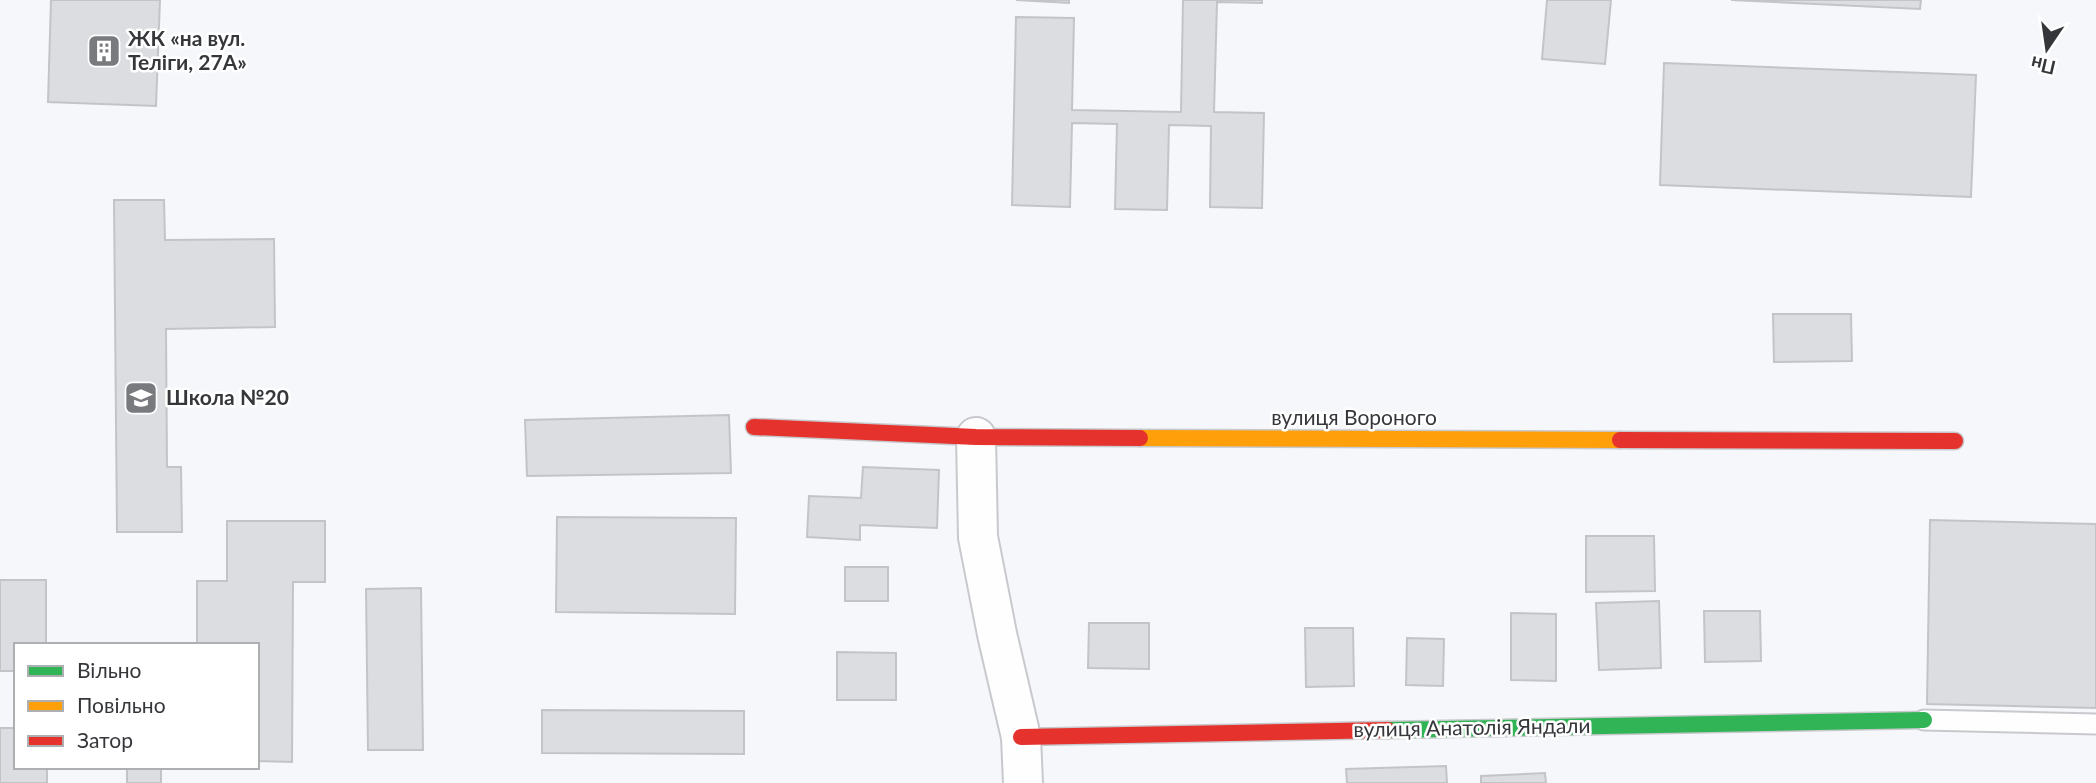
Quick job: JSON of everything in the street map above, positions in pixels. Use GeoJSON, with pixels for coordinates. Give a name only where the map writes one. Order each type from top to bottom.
{"type":"FeatureCollection","features":[{"type":"Feature","properties":{"kind":"street","name":"вулиця Вороного"},"geometry":{"type":"LineString","coordinates":[[754,427],[975,437],[1955,441]]}},
{"type":"Feature","properties":{"kind":"street"},"geometry":{"type":"LineString","coordinates":[[975,437],[978,537],[1021,737],[1023,783]]}},
{"type":"Feature","properties":{"kind":"street","name":"вулиця Анатолія Яндали"},"geometry":{"type":"LineString","coordinates":[[1021,737],[1923,720]]}},
{"type":"Feature","properties":{"kind":"lane"},"geometry":{"type":"LineString","coordinates":[[1923,720],[2096,724]]}},
{"type":"Feature","properties":{"kind":"building","name":"ЖК «на вул. Теліги, 27А»"},"geometry":{"type":"Polygon","coordinates":[[[51,0],[160,0],[156,106],[48,102],[51,0]]]}},
{"type":"Feature","properties":{"kind":"building"},"geometry":{"type":"Polygon","coordinates":[[[1016,0],[1069,0],[1069,3],[1016,0]]]}},
{"type":"Feature","properties":{"kind":"building"},"geometry":{"type":"Polygon","coordinates":[[[1183,0],[1262,0],[1262,3],[1217,2],[1214,112],[1264,113],[1262,208],[1210,207],[1211,126],[1169,125],[1167,210],[1115,209],[1117,124],[1072,123],[1070,207],[1012,205],[1016,17],[1074,18],[1072,110],[1181,112],[1183,0]]]}},
{"type":"Feature","properties":{"kind":"building"},"geometry":{"type":"Polygon","coordinates":[[[1547,0],[1611,0],[1605,64],[1542,59],[1547,0]]]}},
{"type":"Feature","properties":{"kind":"building"},"geometry":{"type":"Polygon","coordinates":[[[1731,0],[1921,0],[1920,9],[1731,0]]]}},
{"type":"Feature","properties":{"kind":"building"},"geometry":{"type":"Polygon","coordinates":[[[1664,63],[1976,75],[1971,197],[1660,185],[1664,63]]]}},
{"type":"Feature","properties":{"kind":"building","name":"Школа №20"},"geometry":{"type":"Polygon","coordinates":[[[114,200],[164,200],[165,240],[274,239],[275,327],[166,329],[167,467],[181,467],[182,532],[117,532],[114,200]]]}},
{"type":"Feature","properties":{"kind":"building"},"geometry":{"type":"Polygon","coordinates":[[[1773,314],[1851,314],[1852,361],[1774,362],[1773,314]]]}},
{"type":"Feature","properties":{"kind":"building"},"geometry":{"type":"Polygon","coordinates":[[[729,415],[731,473],[527,476],[525,420],[729,415]]]}},
{"type":"Feature","properties":{"kind":"building"},"geometry":{"type":"Polygon","coordinates":[[[863,467],[939,470],[937,528],[860,525],[860,540],[807,537],[809,496],[861,498],[863,467]]]}},
{"type":"Feature","properties":{"kind":"building"},"geometry":{"type":"Polygon","coordinates":[[[557,517],[736,518],[735,614],[556,612],[557,517]]]}},
{"type":"Feature","properties":{"kind":"building"},"geometry":{"type":"Polygon","coordinates":[[[1930,520],[2096,524],[2096,708],[1927,704],[1930,520]]]}},
{"type":"Feature","properties":{"kind":"building"},"geometry":{"type":"Polygon","coordinates":[[[227,521],[325,521],[325,582],[293,582],[292,762],[259,761],[259,643],[197,643],[197,581],[227,581],[227,521]]]}},
{"type":"Feature","properties":{"kind":"building"},"geometry":{"type":"Polygon","coordinates":[[[1586,536],[1654,536],[1655,591],[1586,592],[1586,536]]]}},
{"type":"Feature","properties":{"kind":"building"},"geometry":{"type":"Polygon","coordinates":[[[845,567],[888,567],[888,601],[845,601],[845,567]]]}},
{"type":"Feature","properties":{"kind":"building"},"geometry":{"type":"Polygon","coordinates":[[[0,580],[46,580],[46,643],[14,643],[14,671],[0,671],[0,580]]]}},
{"type":"Feature","properties":{"kind":"building"},"geometry":{"type":"Polygon","coordinates":[[[421,588],[423,750],[368,750],[366,589],[421,588]]]}},
{"type":"Feature","properties":{"kind":"building"},"geometry":{"type":"Polygon","coordinates":[[[1659,601],[1661,668],[1599,670],[1596,603],[1659,601]]]}},
{"type":"Feature","properties":{"kind":"building"},"geometry":{"type":"Polygon","coordinates":[[[1704,611],[1760,611],[1761,661],[1705,662],[1704,611]]]}},
{"type":"Feature","properties":{"kind":"building"},"geometry":{"type":"Polygon","coordinates":[[[1511,613],[1556,614],[1556,681],[1511,680],[1511,613]]]}},
{"type":"Feature","properties":{"kind":"building"},"geometry":{"type":"Polygon","coordinates":[[[1089,623],[1149,623],[1149,669],[1088,668],[1089,623]]]}},
{"type":"Feature","properties":{"kind":"building"},"geometry":{"type":"Polygon","coordinates":[[[1305,628],[1353,628],[1354,686],[1306,687],[1305,628]]]}},
{"type":"Feature","properties":{"kind":"building"},"geometry":{"type":"Polygon","coordinates":[[[1407,638],[1444,639],[1443,686],[1406,685],[1407,638]]]}},
{"type":"Feature","properties":{"kind":"building"},"geometry":{"type":"Polygon","coordinates":[[[837,652],[896,653],[896,700],[837,700],[837,652]]]}},
{"type":"Feature","properties":{"kind":"building"},"geometry":{"type":"Polygon","coordinates":[[[542,710],[744,711],[744,754],[542,753],[542,710]]]}},
{"type":"Feature","properties":{"kind":"building"},"geometry":{"type":"Polygon","coordinates":[[[0,728],[14,728],[14,769],[47,769],[47,783],[0,783],[0,728]]]}},
{"type":"Feature","properties":{"kind":"building"},"geometry":{"type":"Polygon","coordinates":[[[1446,766],[1447,783],[1347,783],[1346,769],[1446,766]]]}},
{"type":"Feature","properties":{"kind":"building"},"geometry":{"type":"Polygon","coordinates":[[[127,769],[161,769],[161,783],[127,783],[127,769]]]}},
{"type":"Feature","properties":{"kind":"building"},"geometry":{"type":"Polygon","coordinates":[[[1545,773],[1546,783],[1481,783],[1481,776],[1545,773]]]}},
{"type":"Feature","properties":{"kind":"traffic: fast"},"geometry":{"type":"LineString","coordinates":[[1388,730],[1924,720]]}},
{"type":"Feature","properties":{"kind":"traffic: slow"},"geometry":{"type":"LineString","coordinates":[[1140,438],[1620,440]]}},
{"type":"Feature","properties":{"kind":"traffic: jam"},"geometry":{"type":"LineString","coordinates":[[754,427],[976,437],[1140,438]]}},
{"type":"Feature","properties":{"kind":"traffic: jam"},"geometry":{"type":"LineString","coordinates":[[1620,440],[1955,441]]}},
{"type":"Feature","properties":{"kind":"traffic: jam"},"geometry":{"type":"LineString","coordinates":[[1021,737],[1388,730]]}},
{"type":"Feature","properties":{"kind":"place","name":"ЖК «на вул. Теліги, 27А»"},"geometry":{"type":"Point","coordinates":[104,51]}},
{"type":"Feature","properties":{"kind":"place","name":"Школа №20"},"geometry":{"type":"Point","coordinates":[141,398]}}]}
